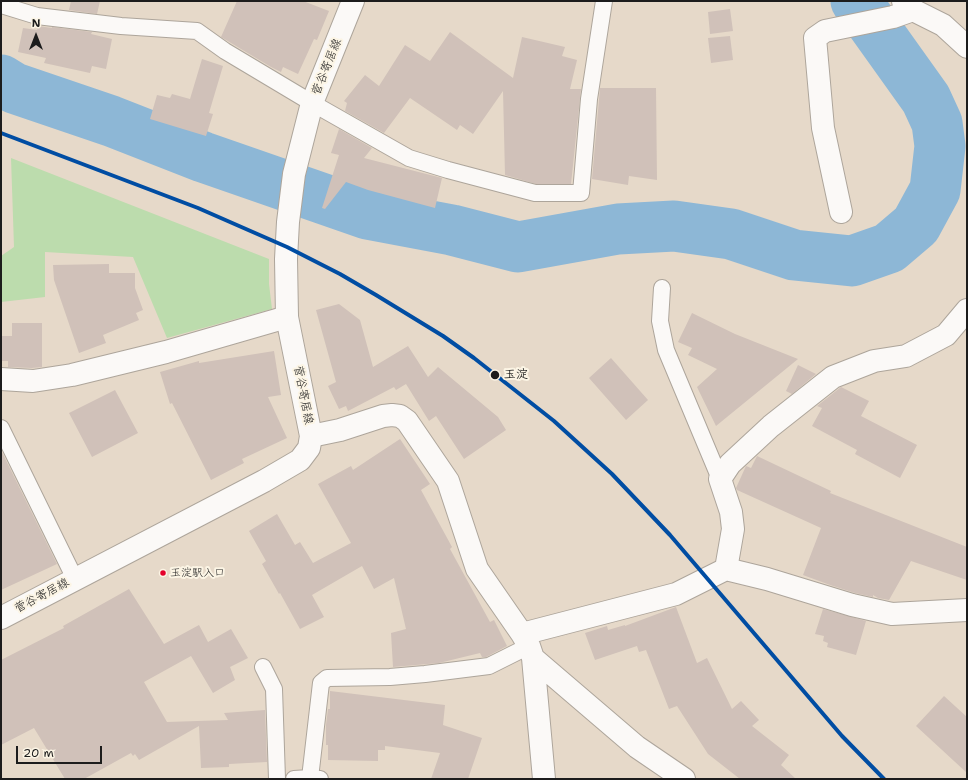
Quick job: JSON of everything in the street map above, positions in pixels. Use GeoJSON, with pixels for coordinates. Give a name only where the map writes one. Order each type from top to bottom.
{"type":"FeatureCollection","features":[{"type":"Feature","properties":{"kind":"street","name":"菅谷寄居線"},"geometry":{"type":"LineString","coordinates":[[1,618],[264,480],[300,460],[309,448],[311,436],[287,318],[286,260],[288,222],[294,174],[312,103],[353,1]]}},
{"type":"Feature","properties":{"kind":"street"},"geometry":{"type":"LineString","coordinates":[[841,212],[823,128],[815,38],[825,31],[849,26],[903,9],[943,25],[967,47]]}},
{"type":"Feature","properties":{"kind":"street"},"geometry":{"type":"LineString","coordinates":[[726,569],[733,529],[731,512],[720,479],[730,464],[771,426],[833,377],[874,361],[906,356],[946,335],[967,310]]}},
{"type":"Feature","properties":{"kind":"street"},"geometry":{"type":"LineString","coordinates":[[1,379],[33,381],[72,376],[166,352],[287,318]]}},
{"type":"Feature","properties":{"kind":"street"},"geometry":{"type":"LineString","coordinates":[[311,436],[340,430],[383,416],[400,416],[407,421],[448,480],[477,569],[528,646],[637,747],[684,779]]}},
{"type":"Feature","properties":{"kind":"street"},"geometry":{"type":"LineString","coordinates":[[528,646],[676,594],[726,569],[767,579],[852,605],[892,614],[967,610]]}},
{"type":"Feature","properties":{"kind":"street"},"geometry":{"type":"LineString","coordinates":[[528,646],[544,779]]}},
{"type":"Feature","properties":{"kind":"lane"},"geometry":{"type":"LineString","coordinates":[[1,5],[45,17],[121,26],[198,31],[225,51],[312,103],[409,158],[535,193],[581,193],[589,99],[604,1]]}},
{"type":"Feature","properties":{"kind":"lane"},"geometry":{"type":"LineString","coordinates":[[662,288],[660,321],[666,350],[720,479]]}},
{"type":"Feature","properties":{"kind":"lane"},"geometry":{"type":"LineString","coordinates":[[1,428],[75,579]]}},
{"type":"Feature","properties":{"kind":"lane"},"geometry":{"type":"LineString","coordinates":[[294,779],[316,778],[321,683],[327,678],[390,677],[489,666],[528,646]]}},
{"type":"Feature","properties":{"kind":"lane"},"geometry":{"type":"LineString","coordinates":[[263,667],[274,689],[277,779]]}},
{"type":"Feature","properties":{"kind":"green space"},"geometry":{"type":"Polygon","coordinates":[[[11,158],[269,259],[269,284],[272,309],[167,338],[133,257],[45,252],[45,297],[1,302],[1,256],[14,247],[11,158]]]}},
{"type":"Feature","properties":{"kind":"building"},"geometry":{"type":"Polygon","coordinates":[[[71,1],[100,1],[97,14],[69,10],[71,1]]]}},
{"type":"Feature","properties":{"kind":"building"},"geometry":{"type":"Polygon","coordinates":[[[237,1],[303,1],[329,11],[317,40],[314,39],[298,74],[283,67],[281,72],[221,37],[237,1]]]}},
{"type":"Feature","properties":{"kind":"building"},"geometry":{"type":"Polygon","coordinates":[[[730,9],[733,31],[710,34],[708,12],[730,9]]]}},
{"type":"Feature","properties":{"kind":"building"},"geometry":{"type":"Polygon","coordinates":[[[38,26],[92,32],[91,34],[112,39],[106,69],[92,66],[90,73],[44,63],[46,58],[18,52],[23,28],[37,30],[38,26]]]}},
{"type":"Feature","properties":{"kind":"building"},"geometry":{"type":"Polygon","coordinates":[[[450,32],[513,78],[522,37],[565,47],[562,56],[577,60],[570,89],[581,89],[571,184],[536,184],[505,175],[503,91],[473,134],[460,125],[457,130],[410,98],[384,133],[345,111],[347,103],[344,101],[365,75],[379,86],[405,45],[430,61],[450,32]]]}},
{"type":"Feature","properties":{"kind":"building"},"geometry":{"type":"Polygon","coordinates":[[[730,36],[733,60],[711,63],[708,38],[730,36]]]}},
{"type":"Feature","properties":{"kind":"building"},"geometry":{"type":"Polygon","coordinates":[[[202,59],[223,66],[209,113],[213,114],[206,136],[150,119],[157,95],[170,98],[172,94],[190,99],[202,59]]]}},
{"type":"Feature","properties":{"kind":"building"},"geometry":{"type":"Polygon","coordinates":[[[600,88],[656,88],[657,180],[629,176],[628,185],[592,179],[600,88]]]}},
{"type":"Feature","properties":{"kind":"building"},"geometry":{"type":"Polygon","coordinates":[[[339,129],[372,148],[364,158],[442,178],[435,208],[368,190],[346,182],[325,209],[322,208],[339,155],[331,153],[339,129]]]}},
{"type":"Feature","properties":{"kind":"building"},"geometry":{"type":"Polygon","coordinates":[[[109,264],[109,273],[135,273],[135,288],[143,310],[136,313],[139,320],[103,335],[106,343],[79,353],[54,280],[53,265],[109,264]]]}},
{"type":"Feature","properties":{"kind":"building"},"geometry":{"type":"Polygon","coordinates":[[[339,304],[360,320],[373,367],[408,346],[428,377],[438,367],[498,417],[506,430],[464,459],[436,416],[429,421],[406,384],[396,390],[394,387],[348,411],[346,406],[339,409],[328,386],[336,382],[316,310],[339,304]]]}},
{"type":"Feature","properties":{"kind":"building"},"geometry":{"type":"Polygon","coordinates":[[[692,313],[735,334],[798,359],[716,426],[697,387],[717,369],[688,355],[692,348],[678,342],[692,313]]]}},
{"type":"Feature","properties":{"kind":"building"},"geometry":{"type":"Polygon","coordinates":[[[12,323],[42,323],[42,367],[8,367],[8,361],[1,361],[1,336],[12,336],[12,323]]]}},
{"type":"Feature","properties":{"kind":"building"},"geometry":{"type":"Polygon","coordinates":[[[274,351],[281,395],[268,397],[287,438],[242,459],[244,463],[211,480],[172,403],[170,404],[160,372],[199,361],[199,363],[274,351]]]}},
{"type":"Feature","properties":{"kind":"building"},"geometry":{"type":"Polygon","coordinates":[[[611,358],[648,400],[626,420],[589,378],[611,358]]]}},
{"type":"Feature","properties":{"kind":"building"},"geometry":{"type":"Polygon","coordinates":[[[798,365],[816,374],[792,394],[786,391],[798,365]]]}},
{"type":"Feature","properties":{"kind":"building"},"geometry":{"type":"Polygon","coordinates":[[[841,387],[869,401],[861,416],[917,445],[900,478],[855,454],[857,450],[812,426],[822,408],[817,406],[841,387]]]}},
{"type":"Feature","properties":{"kind":"building"},"geometry":{"type":"Polygon","coordinates":[[[115,390],[138,433],[92,457],[69,413],[115,390]]]}},
{"type":"Feature","properties":{"kind":"building"},"geometry":{"type":"Polygon","coordinates":[[[400,439],[430,484],[421,490],[452,547],[450,549],[490,622],[494,620],[507,646],[486,657],[482,657],[480,653],[439,663],[393,667],[391,633],[406,629],[394,578],[374,589],[362,566],[312,595],[324,617],[300,629],[262,564],[266,561],[249,531],[277,514],[295,545],[300,542],[313,563],[351,543],[318,484],[351,466],[353,470],[400,439]]]}},
{"type":"Feature","properties":{"kind":"building"},"geometry":{"type":"Polygon","coordinates":[[[1,450],[57,564],[1,590],[1,450]]]}},
{"type":"Feature","properties":{"kind":"building"},"geometry":{"type":"Polygon","coordinates":[[[757,456],[831,491],[830,493],[967,547],[967,580],[911,561],[889,600],[878,598],[873,595],[873,597],[855,593],[803,575],[821,528],[737,490],[736,488],[746,466],[751,468],[757,456]]]}},
{"type":"Feature","properties":{"kind":"building"},"geometry":{"type":"Polygon","coordinates":[[[129,589],[164,644],[199,625],[208,642],[231,629],[248,658],[230,667],[235,680],[213,693],[191,656],[144,682],[167,722],[228,720],[224,713],[265,710],[267,762],[229,764],[229,767],[201,768],[199,726],[139,760],[135,754],[133,756],[131,753],[84,779],[65,779],[34,728],[1,745],[1,660],[64,628],[63,626],[129,589]]]}},
{"type":"Feature","properties":{"kind":"building"},"geometry":{"type":"Polygon","coordinates":[[[676,607],[697,663],[707,658],[732,709],[741,701],[759,720],[752,726],[789,755],[781,765],[796,779],[740,779],[708,754],[677,706],[669,709],[646,650],[639,652],[637,646],[595,660],[585,633],[607,626],[608,630],[625,626],[676,607]]]}},
{"type":"Feature","properties":{"kind":"building"},"geometry":{"type":"Polygon","coordinates":[[[823,609],[866,621],[856,655],[827,647],[828,643],[823,641],[824,636],[815,634],[823,609]]]}},
{"type":"Feature","properties":{"kind":"building"},"geometry":{"type":"Polygon","coordinates":[[[330,691],[445,705],[443,725],[482,738],[468,779],[431,779],[440,753],[385,746],[385,750],[378,750],[378,761],[328,760],[326,725],[328,709],[330,709],[330,691]]]}},
{"type":"Feature","properties":{"kind":"building"},"geometry":{"type":"Polygon","coordinates":[[[944,696],[967,717],[967,773],[916,726],[944,696]]]}},
{"type":"Feature","properties":{"kind":"waterway"},"geometry":{"type":"LineString","coordinates":[[1,80],[14,88],[111,121],[203,157],[367,214],[452,230],[518,247],[618,229],[674,226],[731,234],[794,255],[852,261],[889,248],[916,225],[935,190],[940,146],[937,123],[926,99],[856,1]]}},
{"type":"Feature","properties":{"kind":"transit line"},"geometry":{"type":"LineString","coordinates":[[1,133],[198,208],[287,247],[340,274],[376,295],[443,336],[474,358],[554,421],[612,474],[670,535],[842,736],[884,779]]}},
{"type":"Feature","properties":{"kind":"place","name":"玉淀"},"geometry":{"type":"Point","coordinates":[495,375]}},
{"type":"Feature","properties":{"kind":"place","name":"玉淀駅入口"},"geometry":{"type":"Point","coordinates":[163,573]}}]}
